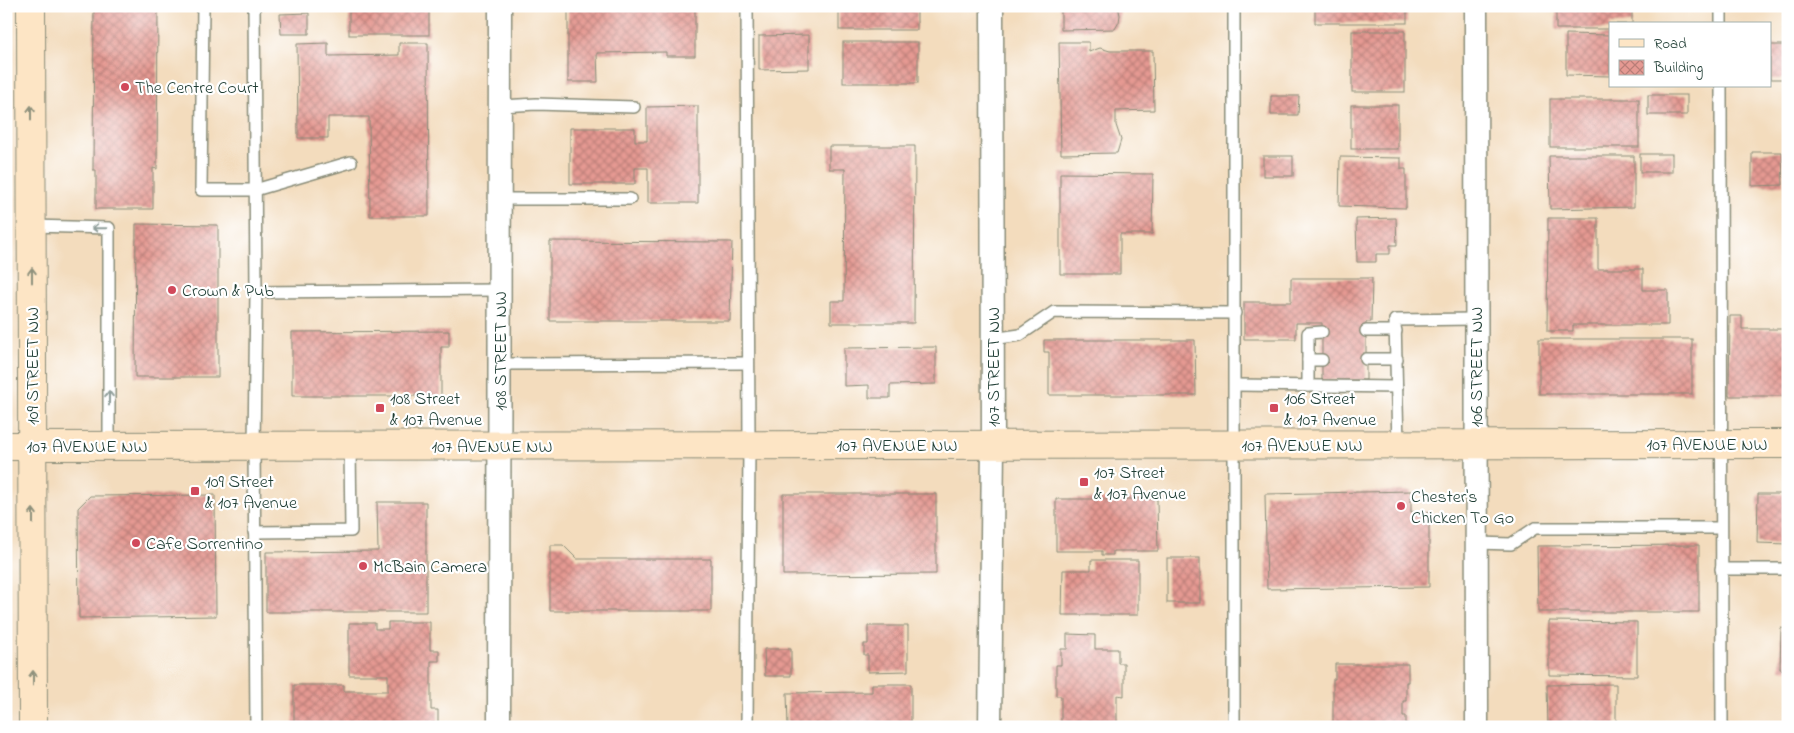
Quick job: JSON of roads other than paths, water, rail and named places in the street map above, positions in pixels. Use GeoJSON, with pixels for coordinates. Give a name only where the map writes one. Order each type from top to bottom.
{"type":"FeatureCollection","features":[{"type":"Feature","properties":{"kind":"main road","name":"109 STREET NW"},"geometry":{"type":"LineString","coordinates":[[31,6],[31,226],[20,446],[33,727]]}},
{"type":"Feature","properties":{"kind":"main road","name":"107 AVENUE NW"},"geometry":{"type":"LineString","coordinates":[[20,446],[1788,444]]}},
{"type":"Feature","properties":{"kind":"street","name":"108 STREET NW"},"geometry":{"type":"LineString","coordinates":[[499,727],[500,6]]}},
{"type":"Feature","properties":{"kind":"street","name":"107 STREET NW"},"geometry":{"type":"LineString","coordinates":[[990,727],[993,446],[992,6]]}},
{"type":"Feature","properties":{"kind":"street","name":"106 STREET NW"},"geometry":{"type":"LineString","coordinates":[[1476,6],[1477,727]]}},
{"type":"Feature","properties":{"kind":"lane"},"geometry":{"type":"LineString","coordinates":[[203,6],[201,190],[255,190],[351,162]]}},
{"type":"Feature","properties":{"kind":"lane"},"geometry":{"type":"LineString","coordinates":[[254,6],[256,727]]}},
{"type":"Feature","properties":{"kind":"lane"},"geometry":{"type":"LineString","coordinates":[[747,6],[749,446],[747,727]]}},
{"type":"Feature","properties":{"kind":"lane"},"geometry":{"type":"LineString","coordinates":[[1234,6],[1234,727]]}},
{"type":"Feature","properties":{"kind":"lane"},"geometry":{"type":"LineString","coordinates":[[1721,6],[1721,22]]}},
{"type":"Feature","properties":{"kind":"lane"},"geometry":{"type":"LineString","coordinates":[[1721,88],[1722,727]]}},
{"type":"Feature","properties":{"kind":"lane"},"geometry":{"type":"LineString","coordinates":[[500,106],[536,104],[634,107]]}},
{"type":"Feature","properties":{"kind":"lane"},"geometry":{"type":"LineString","coordinates":[[500,199],[630,199]]}},
{"type":"Feature","properties":{"kind":"lane"},"geometry":{"type":"LineString","coordinates":[[31,226],[109,228],[109,446]]}},
{"type":"Feature","properties":{"kind":"lane"},"geometry":{"type":"LineString","coordinates":[[256,292],[500,290]]}},
{"type":"Feature","properties":{"kind":"lane"},"geometry":{"type":"LineString","coordinates":[[992,340],[1020,335],[1054,312],[1234,313]]}},
{"type":"Feature","properties":{"kind":"lane"},"geometry":{"type":"LineString","coordinates":[[1398,445],[1395,320],[1476,319]]}},
{"type":"Feature","properties":{"kind":"lane"},"geometry":{"type":"LineString","coordinates":[[1366,332],[1396,331]]}},
{"type":"Feature","properties":{"kind":"lane"},"geometry":{"type":"LineString","coordinates":[[1308,386],[1308,333],[1322,332]]}},
{"type":"Feature","properties":{"kind":"lane"},"geometry":{"type":"LineString","coordinates":[[1366,359],[1396,359]]}},
{"type":"Feature","properties":{"kind":"lane"},"geometry":{"type":"LineString","coordinates":[[1308,360],[1322,360]]}},
{"type":"Feature","properties":{"kind":"lane"},"geometry":{"type":"LineString","coordinates":[[500,364],[748,363]]}},
{"type":"Feature","properties":{"kind":"lane"},"geometry":{"type":"LineString","coordinates":[[1235,385],[1397,387]]}},
{"type":"Feature","properties":{"kind":"lane"},"geometry":{"type":"LineString","coordinates":[[254,532],[351,530],[350,446]]}},
{"type":"Feature","properties":{"kind":"lane"},"geometry":{"type":"LineString","coordinates":[[1477,543],[1511,544],[1535,528],[1721,528]]}},
{"type":"Feature","properties":{"kind":"lane"},"geometry":{"type":"LineString","coordinates":[[1721,569],[1788,569]]}},
{"type":"Feature","properties":{"kind":"place","name":"The Centre Court"},"geometry":{"type":"Point","coordinates":[125,87]}},
{"type":"Feature","properties":{"kind":"place","name":"Crown & Pub"},"geometry":{"type":"Point","coordinates":[172,290]}},
{"type":"Feature","properties":{"kind":"place","name":"108 Street & 107 Avenue"},"geometry":{"type":"Point","coordinates":[380,408]}},
{"type":"Feature","properties":{"kind":"place","name":"106 Street & 107 Avenue"},"geometry":{"type":"Point","coordinates":[1274,408]}},
{"type":"Feature","properties":{"kind":"place","name":"107 Street & 107 Avenue"},"geometry":{"type":"Point","coordinates":[1084,482]}},
{"type":"Feature","properties":{"kind":"place","name":"109 Street & 107 Avenue"},"geometry":{"type":"Point","coordinates":[195,491]}},
{"type":"Feature","properties":{"kind":"place","name":"Chester's Chicken To Go"},"geometry":{"type":"Point","coordinates":[1401,506]}},
{"type":"Feature","properties":{"kind":"place","name":"Cafe Sorrentino"},"geometry":{"type":"Point","coordinates":[136,543]}},
{"type":"Feature","properties":{"kind":"place","name":"McBain Camera"},"geometry":{"type":"Point","coordinates":[363,566]}}]}
